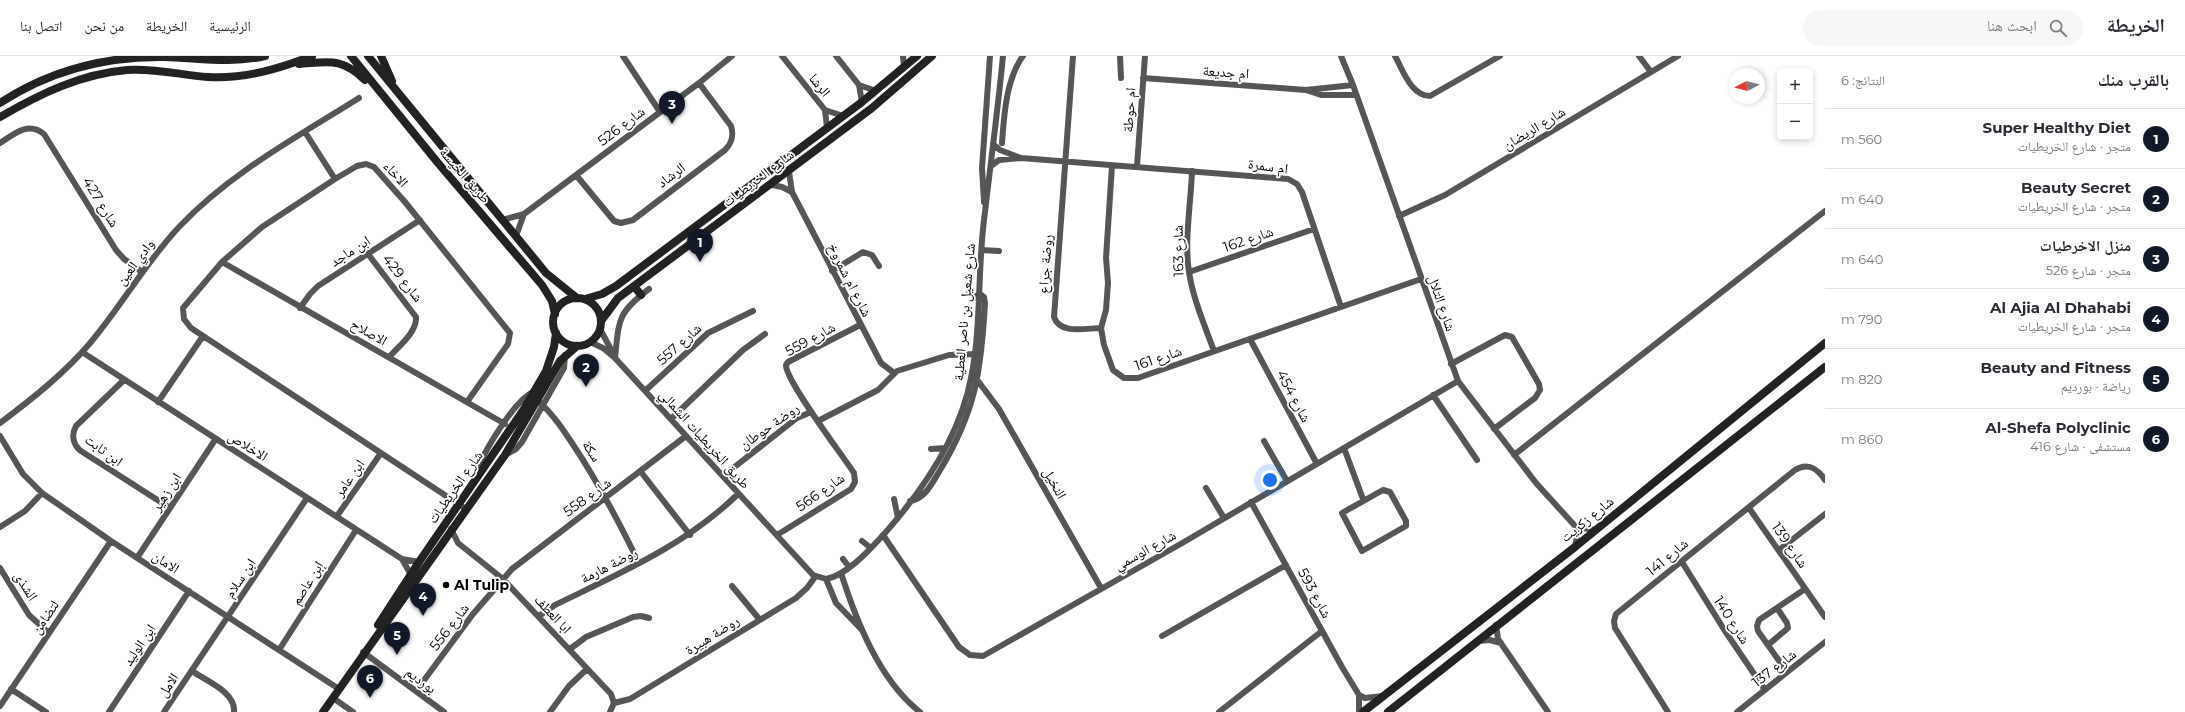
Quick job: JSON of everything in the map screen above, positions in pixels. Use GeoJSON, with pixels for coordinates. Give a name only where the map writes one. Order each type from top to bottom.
{"type":"FeatureCollection","features":[{"type":"Feature","properties":{"kind":"street"},"geometry":{"type":"LineString","coordinates":[[0,103],[45,78],[74,68],[107,60],[157,56],[218,61],[265,56]]}},
{"type":"Feature","properties":{"kind":"street"},"geometry":{"type":"LineString","coordinates":[[0,117],[40,94],[65,84],[117,71],[145,69],[207,76],[231,77],[267,71],[312,56]]}},
{"type":"Feature","properties":{"kind":"street","name":"طريق الخيسة"},"geometry":{"type":"LineString","coordinates":[[351,56],[379,88],[434,159],[542,285],[552,301],[554,314]]}},
{"type":"Feature","properties":{"kind":"street","name":"طريق الخيسة"},"geometry":{"type":"LineString","coordinates":[[368,56],[546,273],[560,287],[581,298]]}},
{"type":"Feature","properties":{"kind":"street"},"geometry":{"type":"LineString","coordinates":[[380,56],[388,71],[392,84]]}},
{"type":"Feature","properties":{"kind":"street"},"geometry":{"type":"LineString","coordinates":[[623,56],[660,112]]}},
{"type":"Feature","properties":{"kind":"street","name":"شارع 526"},"geometry":{"type":"LineString","coordinates":[[502,220],[524,214],[699,83],[732,56]]}},
{"type":"Feature","properties":{"kind":"street","name":"الرشا"},"geometry":{"type":"LineString","coordinates":[[782,56],[825,110],[842,116]]}},
{"type":"Feature","properties":{"kind":"street"},"geometry":{"type":"LineString","coordinates":[[836,56],[859,85],[862,102]]}},
{"type":"Feature","properties":{"kind":"street"},"geometry":{"type":"LineString","coordinates":[[903,56],[904,67]]}},
{"type":"Feature","properties":{"kind":"street","name":"شارع الخريطيات"},"geometry":{"type":"LineString","coordinates":[[581,298],[612,289],[862,102],[916,56]]}},
{"type":"Feature","properties":{"kind":"street","name":"شارع الخريطيات"},"geometry":{"type":"LineString","coordinates":[[600,325],[614,302],[772,185],[872,108],[932,56]]}},
{"type":"Feature","properties":{"kind":"street","name":"شارع شعيل بن ناصر العطية"},"geometry":{"type":"LineString","coordinates":[[984,213],[982,168],[990,56]]}},
{"type":"Feature","properties":{"kind":"street","name":"شارع شعيل بن ناصر العطية"},"geometry":{"type":"LineString","coordinates":[[826,579],[841,573],[849,567],[871,548],[898,518],[945,448],[962,412],[968,392],[975,354],[984,213],[991,166],[1003,56]]}},
{"type":"Feature","properties":{"kind":"street"},"geometry":{"type":"LineString","coordinates":[[1002,144],[1003,127],[1010,83],[1014,69],[1023,56]]}},
{"type":"Feature","properties":{"kind":"street"},"geometry":{"type":"LineString","coordinates":[[1065,161],[1072,59],[1068,56]]}},
{"type":"Feature","properties":{"kind":"street"},"geometry":{"type":"LineString","coordinates":[[1120,56],[1121,78]]}},
{"type":"Feature","properties":{"kind":"street","name":"ام حوطة"},"geometry":{"type":"LineString","coordinates":[[1137,166],[1145,56]]}},
{"type":"Feature","properties":{"kind":"street","name":"شارع التلال"},"geometry":{"type":"LineString","coordinates":[[1341,56],[1353,85],[1458,381],[1514,455],[1576,527]]}},
{"type":"Feature","properties":{"kind":"street"},"geometry":{"type":"LineString","coordinates":[[1395,56],[1415,90],[1422,95],[1430,96],[1438,94],[1500,56]]}},
{"type":"Feature","properties":{"kind":"street"},"geometry":{"type":"LineString","coordinates":[[1640,56],[1651,72]]}},
{"type":"Feature","properties":{"kind":"street","name":"شارع الريضان"},"geometry":{"type":"LineString","coordinates":[[1399,216],[1445,195],[1678,56]]}},
{"type":"Feature","properties":{"kind":"street"},"geometry":{"type":"LineString","coordinates":[[290,64],[338,62],[351,68],[379,88]]}},
{"type":"Feature","properties":{"kind":"street","name":"ام جديعة"},"geometry":{"type":"LineString","coordinates":[[1144,78],[1306,90],[1353,85]]}},
{"type":"Feature","properties":{"kind":"street"},"geometry":{"type":"LineString","coordinates":[[1000,82],[1010,83]]}},
{"type":"Feature","properties":{"kind":"street","name":"الرشاد"},"geometry":{"type":"LineString","coordinates":[[576,175],[614,221],[621,223],[632,220],[725,150],[730,143],[732,135],[731,126],[699,83]]}},
{"type":"Feature","properties":{"kind":"street"},"geometry":{"type":"LineString","coordinates":[[859,85],[876,91]]}},
{"type":"Feature","properties":{"kind":"street","name":"ام جديعة"},"geometry":{"type":"LineString","coordinates":[[1306,90],[1321,95],[1356,95]]}},
{"type":"Feature","properties":{"kind":"street","name":"وادي العين"},"geometry":{"type":"LineString","coordinates":[[0,423],[39,392],[82,352],[142,272],[180,226],[205,202],[243,173],[359,98]]}},
{"type":"Feature","properties":{"kind":"street","name":"الرشا"},"geometry":{"type":"LineString","coordinates":[[825,110],[827,128]]}},
{"type":"Feature","properties":{"kind":"street"},"geometry":{"type":"LineString","coordinates":[[995,126],[1003,127]]}},
{"type":"Feature","properties":{"kind":"street","name":"شارع 427"},"geometry":{"type":"LineString","coordinates":[[0,143],[21,130],[29,128],[37,129],[47,137],[116,250],[124,259],[142,272]]}},
{"type":"Feature","properties":{"kind":"street"},"geometry":{"type":"LineString","coordinates":[[305,132],[334,179]]}},
{"type":"Feature","properties":{"kind":"street","name":"ام سمرة"},"geometry":{"type":"LineString","coordinates":[[993,144],[1000,150],[1021,158]]}},
{"type":"Feature","properties":{"kind":"street","name":"ام سمرة"},"geometry":{"type":"LineString","coordinates":[[991,166],[999,160],[1021,158],[1288,179],[1296,184],[1302,192],[1341,307]]}},
{"type":"Feature","properties":{"kind":"street","name":"روضة جراع"},"geometry":{"type":"LineString","coordinates":[[1065,161],[1054,317],[1062,328],[1101,328]]}},
{"type":"Feature","properties":{"kind":"street","name":"الاخاء"},"geometry":{"type":"LineString","coordinates":[[462,506],[203,336],[186,323],[183,308],[222,262],[262,227],[334,179],[357,166],[370,165],[378,170],[420,220],[510,333],[508,344],[467,402]]}},
{"type":"Feature","properties":{"kind":"street","name":"شارع 161"},"geometry":{"type":"LineString","coordinates":[[1112,166],[1106,258],[1108,283],[1106,310],[1101,328],[1102,340],[1114,370],[1124,378],[1138,378],[1341,307]]}},
{"type":"Feature","properties":{"kind":"street","name":"شارع 163"},"geometry":{"type":"LineString","coordinates":[[1192,171],[1188,254],[1189,272],[1193,291],[1214,351]]}},
{"type":"Feature","properties":{"kind":"street","name":"شارع ام شمروخ"},"geometry":{"type":"LineString","coordinates":[[789,172],[792,192],[860,325],[881,363],[894,373]]}},
{"type":"Feature","properties":{"kind":"street"},"geometry":{"type":"LineString","coordinates":[[772,185],[782,187],[792,192]]}},
{"type":"Feature","properties":{"kind":"street"},"geometry":{"type":"LineString","coordinates":[[738,195],[745,204]]}},
{"type":"Feature","properties":{"kind":"street"},"geometry":{"type":"LineString","coordinates":[[1514,455],[1825,210]]}},
{"type":"Feature","properties":{"kind":"street"},"geometry":{"type":"LineString","coordinates":[[516,236],[524,214]]}},
{"type":"Feature","properties":{"kind":"street","name":"ابن ماجد"},"geometry":{"type":"LineString","coordinates":[[300,308],[318,286],[420,220]]}},
{"type":"Feature","properties":{"kind":"street"},"geometry":{"type":"LineString","coordinates":[[700,223],[700,227],[707,232]]}},
{"type":"Feature","properties":{"kind":"street","name":"شارع 162"},"geometry":{"type":"LineString","coordinates":[[1189,272],[1314,229]]}},
{"type":"Feature","properties":{"kind":"street"},"geometry":{"type":"LineString","coordinates":[[681,237],[688,240],[689,246]]}},
{"type":"Feature","properties":{"kind":"street"},"geometry":{"type":"LineString","coordinates":[[982,250],[999,251]]}},
{"type":"Feature","properties":{"kind":"street"},"geometry":{"type":"LineString","coordinates":[[832,271],[863,252],[872,255],[880,266]]}},
{"type":"Feature","properties":{"kind":"street","name":"شارع 429"},"geometry":{"type":"LineString","coordinates":[[368,254],[416,317],[417,322],[412,331],[389,357]]}},
{"type":"Feature","properties":{"kind":"street","name":"الاصلاح"},"geometry":{"type":"LineString","coordinates":[[222,262],[505,424]]}},
{"type":"Feature","properties":{"kind":"street"},"geometry":{"type":"LineString","coordinates":[[1341,307],[1421,279]]}},
{"type":"Feature","properties":{"kind":"street"},"geometry":{"type":"LineString","coordinates":[[634,286],[641,295]]}},
{"type":"Feature","properties":{"kind":"street"},"geometry":{"type":"LineString","coordinates":[[616,358],[620,316],[649,289]]}},
{"type":"Feature","properties":{"kind":"street"},"geometry":{"type":"LineString","coordinates":[[910,501],[923,495],[952,450],[961,432],[975,394],[982,354],[985,303],[984,297],[979,297],[969,291]]}},
{"type":"Feature","properties":{"kind":"street"},"geometry":{"type":"LineString","coordinates":[[581,298],[596,307],[600,325],[596,336],[590,342],[577,346],[563,341],[556,333],[553,323],[554,314],[562,303],[581,298]]}},
{"type":"Feature","properties":{"kind":"street","name":"شارع 557"},"geometry":{"type":"LineString","coordinates":[[646,390],[708,333],[753,311]]}},
{"type":"Feature","properties":{"kind":"street","name":"طريق الخريطيات الشمالي"},"geometry":{"type":"LineString","coordinates":[[600,325],[616,358]]}},
{"type":"Feature","properties":{"kind":"street","name":"شارع 559"},"geometry":{"type":"LineString","coordinates":[[818,421],[786,371],[787,364],[860,325]]}},
{"type":"Feature","properties":{"kind":"street","name":"شارع الخريطيات"},"geometry":{"type":"LineString","coordinates":[[364,652],[375,630],[419,562],[440,538],[451,529],[476,480],[510,432],[535,391],[549,363],[556,333]]}},
{"type":"Feature","properties":{"kind":"street"},"geometry":{"type":"LineString","coordinates":[[672,419],[743,350],[766,334]]}},
{"type":"Feature","properties":{"kind":"street"},"geometry":{"type":"LineString","coordinates":[[1451,364],[1505,335],[1512,337],[1539,384],[1540,390],[1535,398],[1494,429]]}},
{"type":"Feature","properties":{"kind":"street"},"geometry":{"type":"LineString","coordinates":[[158,402],[203,336]]}},
{"type":"Feature","properties":{"kind":"street","name":"شارع 454"},"geometry":{"type":"LineString","coordinates":[[1250,339],[1317,464]]}},
{"type":"Feature","properties":{"kind":"street","name":"طريق الخريطيات الشمالي"},"geometry":{"type":"LineString","coordinates":[[590,342],[603,348],[616,358],[738,494],[777,535]]}},
{"type":"Feature","properties":{"kind":"street","name":"شارع زكريت"},"geometry":{"type":"LineString","coordinates":[[1363,712],[1574,547],[1825,343]]}},
{"type":"Feature","properties":{"kind":"street","name":"شارع الخريطيات"},"geometry":{"type":"LineString","coordinates":[[323,712],[364,652],[379,633],[462,506],[505,455],[540,403],[565,355],[577,346]]}},
{"type":"Feature","properties":{"kind":"street","name":"الاخلاص"},"geometry":{"type":"LineString","coordinates":[[82,352],[215,440],[337,516],[402,559],[419,562]]}},
{"type":"Feature","properties":{"kind":"street","name":"روضة حوطان"},"geometry":{"type":"LineString","coordinates":[[818,421],[878,390],[894,373],[949,356],[975,354]]}},
{"type":"Feature","properties":{"kind":"street","name":"شارع زكريت"},"geometry":{"type":"LineString","coordinates":[[1388,712],[1496,625],[1825,367]]}},
{"type":"Feature","properties":{"kind":"street","name":"ابن ثابت"},"geometry":{"type":"LineString","coordinates":[[124,380],[76,426],[74,443],[81,451],[170,508]]}},
{"type":"Feature","properties":{"kind":"street","name":"النخيل"},"geometry":{"type":"LineString","coordinates":[[978,381],[999,409],[1101,588]]}},
{"type":"Feature","properties":{"kind":"street","name":"شارع الوسمي"},"geometry":{"type":"LineString","coordinates":[[883,535],[959,647],[966,653],[974,656],[983,656],[991,653],[1252,502],[1458,381]]}},
{"type":"Feature","properties":{"kind":"street"},"geometry":{"type":"LineString","coordinates":[[476,480],[482,459],[505,424],[523,399],[535,391]]}},
{"type":"Feature","properties":{"kind":"street"},"geometry":{"type":"LineString","coordinates":[[968,392],[975,394],[986,392]]}},
{"type":"Feature","properties":{"kind":"street"},"geometry":{"type":"LineString","coordinates":[[1433,395],[1477,460]]}},
{"type":"Feature","properties":{"kind":"street","name":"سكة"},"geometry":{"type":"LineString","coordinates":[[540,403],[558,422],[606,497],[639,563]]}},
{"type":"Feature","properties":{"kind":"street","name":"روضة حوطان"},"geometry":{"type":"LineString","coordinates":[[723,476],[797,418],[811,412]]}},
{"type":"Feature","properties":{"kind":"street","name":"شارع 566"},"geometry":{"type":"LineString","coordinates":[[777,535],[851,489],[854,484],[854,473],[818,421]]}},
{"type":"Feature","properties":{"kind":"street","name":"الامان"},"geometry":{"type":"LineString","coordinates":[[0,436],[23,474],[42,493],[137,558],[339,689]]}},
{"type":"Feature","properties":{"kind":"street","name":"شارع 558"},"geometry":{"type":"LineString","coordinates":[[503,579],[523,560],[641,472],[686,436]]}},
{"type":"Feature","properties":{"kind":"street","name":"ابن زهير"},"geometry":{"type":"LineString","coordinates":[[137,558],[215,440]]}},
{"type":"Feature","properties":{"kind":"street"},"geometry":{"type":"LineString","coordinates":[[1264,441],[1286,481]]}},
{"type":"Feature","properties":{"kind":"street"},"geometry":{"type":"LineString","coordinates":[[930,449],[945,448]]}},
{"type":"Feature","properties":{"kind":"street"},"geometry":{"type":"LineString","coordinates":[[1344,448],[1363,500]]}},
{"type":"Feature","properties":{"kind":"street","name":"ابن عامر"},"geometry":{"type":"LineString","coordinates":[[337,516],[381,453]]}},
{"type":"Feature","properties":{"kind":"street","name":"شارع 141"},"geometry":{"type":"LineString","coordinates":[[1668,712],[1615,628],[1614,621],[1616,614],[1799,467],[1813,467],[1825,480]]}},
{"type":"Feature","properties":{"kind":"street"},"geometry":{"type":"LineString","coordinates":[[641,472],[690,535]]}},
{"type":"Feature","properties":{"kind":"street"},"geometry":{"type":"LineString","coordinates":[[1206,488],[1224,518]]}},
{"type":"Feature","properties":{"kind":"street"},"geometry":{"type":"LineString","coordinates":[[1383,490],[1389,491],[1407,522],[1404,529],[1363,551],[1359,549],[1341,514],[1344,510],[1363,500],[1383,490]]}},
{"type":"Feature","properties":{"kind":"street"},"geometry":{"type":"LineString","coordinates":[[0,527],[25,511],[42,493]]}},
{"type":"Feature","properties":{"kind":"street","name":"روضة هارمة"},"geometry":{"type":"LineString","coordinates":[[539,616],[555,605],[639,563],[690,535],[711,520],[738,494]]}},
{"type":"Feature","properties":{"kind":"street","name":"ابن سلام"},"geometry":{"type":"LineString","coordinates":[[192,671],[308,498]]}},
{"type":"Feature","properties":{"kind":"street"},"geometry":{"type":"LineString","coordinates":[[894,500],[898,518]]}},
{"type":"Feature","properties":{"kind":"street","name":"شارع 593"},"geometry":{"type":"LineString","coordinates":[[1252,502],[1359,696],[1359,712]]}},
{"type":"Feature","properties":{"kind":"street","name":"شارع 139"},"geometry":{"type":"LineString","coordinates":[[1749,508],[1825,617]]}},
{"type":"Feature","properties":{"kind":"street"},"geometry":{"type":"LineString","coordinates":[[1778,550],[1825,514]]}},
{"type":"Feature","properties":{"kind":"street"},"geometry":{"type":"LineString","coordinates":[[1574,547],[1577,537],[1576,527],[1595,530]]}},
{"type":"Feature","properties":{"kind":"street"},"geometry":{"type":"LineString","coordinates":[[451,529],[458,543]]}},
{"type":"Feature","properties":{"kind":"street","name":"إبن عاصم"},"geometry":{"type":"LineString","coordinates":[[279,650],[356,530]]}},
{"type":"Feature","properties":{"kind":"street"},"geometry":{"type":"LineString","coordinates":[[777,535],[815,577],[826,579],[836,603],[863,631]]}},
{"type":"Feature","properties":{"kind":"street"},"geometry":{"type":"LineString","coordinates":[[440,538],[458,543]]}},
{"type":"Feature","properties":{"kind":"street","name":"لتضامن"},"geometry":{"type":"LineString","coordinates":[[0,706],[111,540]]}},
{"type":"Feature","properties":{"kind":"street"},"geometry":{"type":"LineString","coordinates":[[862,541],[871,548]]}},
{"type":"Feature","properties":{"kind":"street","name":"ابا العطف"},"geometry":{"type":"LineString","coordinates":[[458,543],[503,579],[611,694],[614,702]]}},
{"type":"Feature","properties":{"kind":"street","name":"الاخلاص"},"geometry":{"type":"LineString","coordinates":[[402,559],[411,575]]}},
{"type":"Feature","properties":{"kind":"street"},"geometry":{"type":"LineString","coordinates":[[843,559],[849,567]]}},
{"type":"Feature","properties":{"kind":"street","name":"شارع 140"},"geometry":{"type":"LineString","coordinates":[[1682,562],[1765,690]]}},
{"type":"Feature","properties":{"kind":"street"},"geometry":{"type":"LineString","coordinates":[[1162,636],[1286,565]]}},
{"type":"Feature","properties":{"kind":"street","name":"الشذى"},"geometry":{"type":"LineString","coordinates":[[0,568],[29,614],[49,633]]}},
{"type":"Feature","properties":{"kind":"street"},"geometry":{"type":"LineString","coordinates":[[841,573],[863,631],[881,666],[917,711]]}},
{"type":"Feature","properties":{"kind":"street","name":"روضة هبيرة"},"geometry":{"type":"LineString","coordinates":[[614,702],[630,699],[760,620],[802,593],[815,577]]}},
{"type":"Feature","properties":{"kind":"street","name":"شارع 556"},"geometry":{"type":"LineString","coordinates":[[416,691],[473,614],[503,579]]}},
{"type":"Feature","properties":{"kind":"street"},"geometry":{"type":"LineString","coordinates":[[732,586],[760,620]]}},
{"type":"Feature","properties":{"kind":"street"},"geometry":{"type":"LineString","coordinates":[[1787,672],[1757,629],[1757,623],[1805,589]]}},
{"type":"Feature","properties":{"kind":"street","name":"ابن الوليد"},"geometry":{"type":"LineString","coordinates":[[108,712],[189,591]]}},
{"type":"Feature","properties":{"kind":"street"},"geometry":{"type":"LineString","coordinates":[[1768,645],[1788,628],[1787,623],[1778,608]]}},
{"type":"Feature","properties":{"kind":"street"},"geometry":{"type":"LineString","coordinates":[[570,649],[586,637],[634,617],[641,616],[649,618]]}},
{"type":"Feature","properties":{"kind":"street"},"geometry":{"type":"LineString","coordinates":[[1496,625],[1498,638],[1548,712]]}},
{"type":"Feature","properties":{"kind":"street"},"geometry":{"type":"LineString","coordinates":[[1219,712],[1322,631]]}},
{"type":"Feature","properties":{"kind":"street"},"geometry":{"type":"LineString","coordinates":[[1478,640],[1490,640],[1501,643]]}},
{"type":"Feature","properties":{"kind":"street","name":"شارع 137"},"geometry":{"type":"LineString","coordinates":[[1737,712],[1825,642]]}},
{"type":"Feature","properties":{"kind":"street","name":"بورديم"},"geometry":{"type":"LineString","coordinates":[[364,652],[444,712]]}},
{"type":"Feature","properties":{"kind":"street"},"geometry":{"type":"LineString","coordinates":[[550,712],[569,686],[587,669]]}},
{"type":"Feature","properties":{"kind":"street"},"geometry":{"type":"LineString","coordinates":[[192,671],[229,695],[234,704],[234,712]]}},
{"type":"Feature","properties":{"kind":"street","name":"الامل"},"geometry":{"type":"LineString","coordinates":[[164,712],[192,671]]}},
{"type":"Feature","properties":{"kind":"street"},"geometry":{"type":"LineString","coordinates":[[11,689],[46,712]]}},
{"type":"Feature","properties":{"kind":"street"},"geometry":{"type":"LineString","coordinates":[[1359,696],[1365,698],[1383,696]]}},
{"type":"Feature","properties":{"kind":"street"},"geometry":{"type":"LineString","coordinates":[[333,698],[353,712]]}},
{"type":"Feature","properties":{"kind":"street"},"geometry":{"type":"LineString","coordinates":[[610,712],[614,702]]}},
{"type":"Feature","properties":{"kind":"place","name":"منزل الاخرطيات"},"geometry":{"type":"Point","coordinates":[672,124]}},
{"type":"Feature","properties":{"kind":"place","name":"Super Healthy Diet"},"geometry":{"type":"Point","coordinates":[700,262]}},
{"type":"Feature","properties":{"kind":"place","name":"Beauty Secret"},"geometry":{"type":"Point","coordinates":[586,387]}},
{"type":"Feature","properties":{"kind":"place","name":"Al Tulip"},"geometry":{"type":"Point","coordinates":[446,585]}},
{"type":"Feature","properties":{"kind":"place","name":"Al Ajia Al Dhahabi"},"geometry":{"type":"Point","coordinates":[423,616]}},
{"type":"Feature","properties":{"kind":"place","name":"Beauty and Fitness"},"geometry":{"type":"Point","coordinates":[397,655]}},
{"type":"Feature","properties":{"kind":"place","name":"Al-Shefa Polyclinic"},"geometry":{"type":"Point","coordinates":[370,698]}}]}
